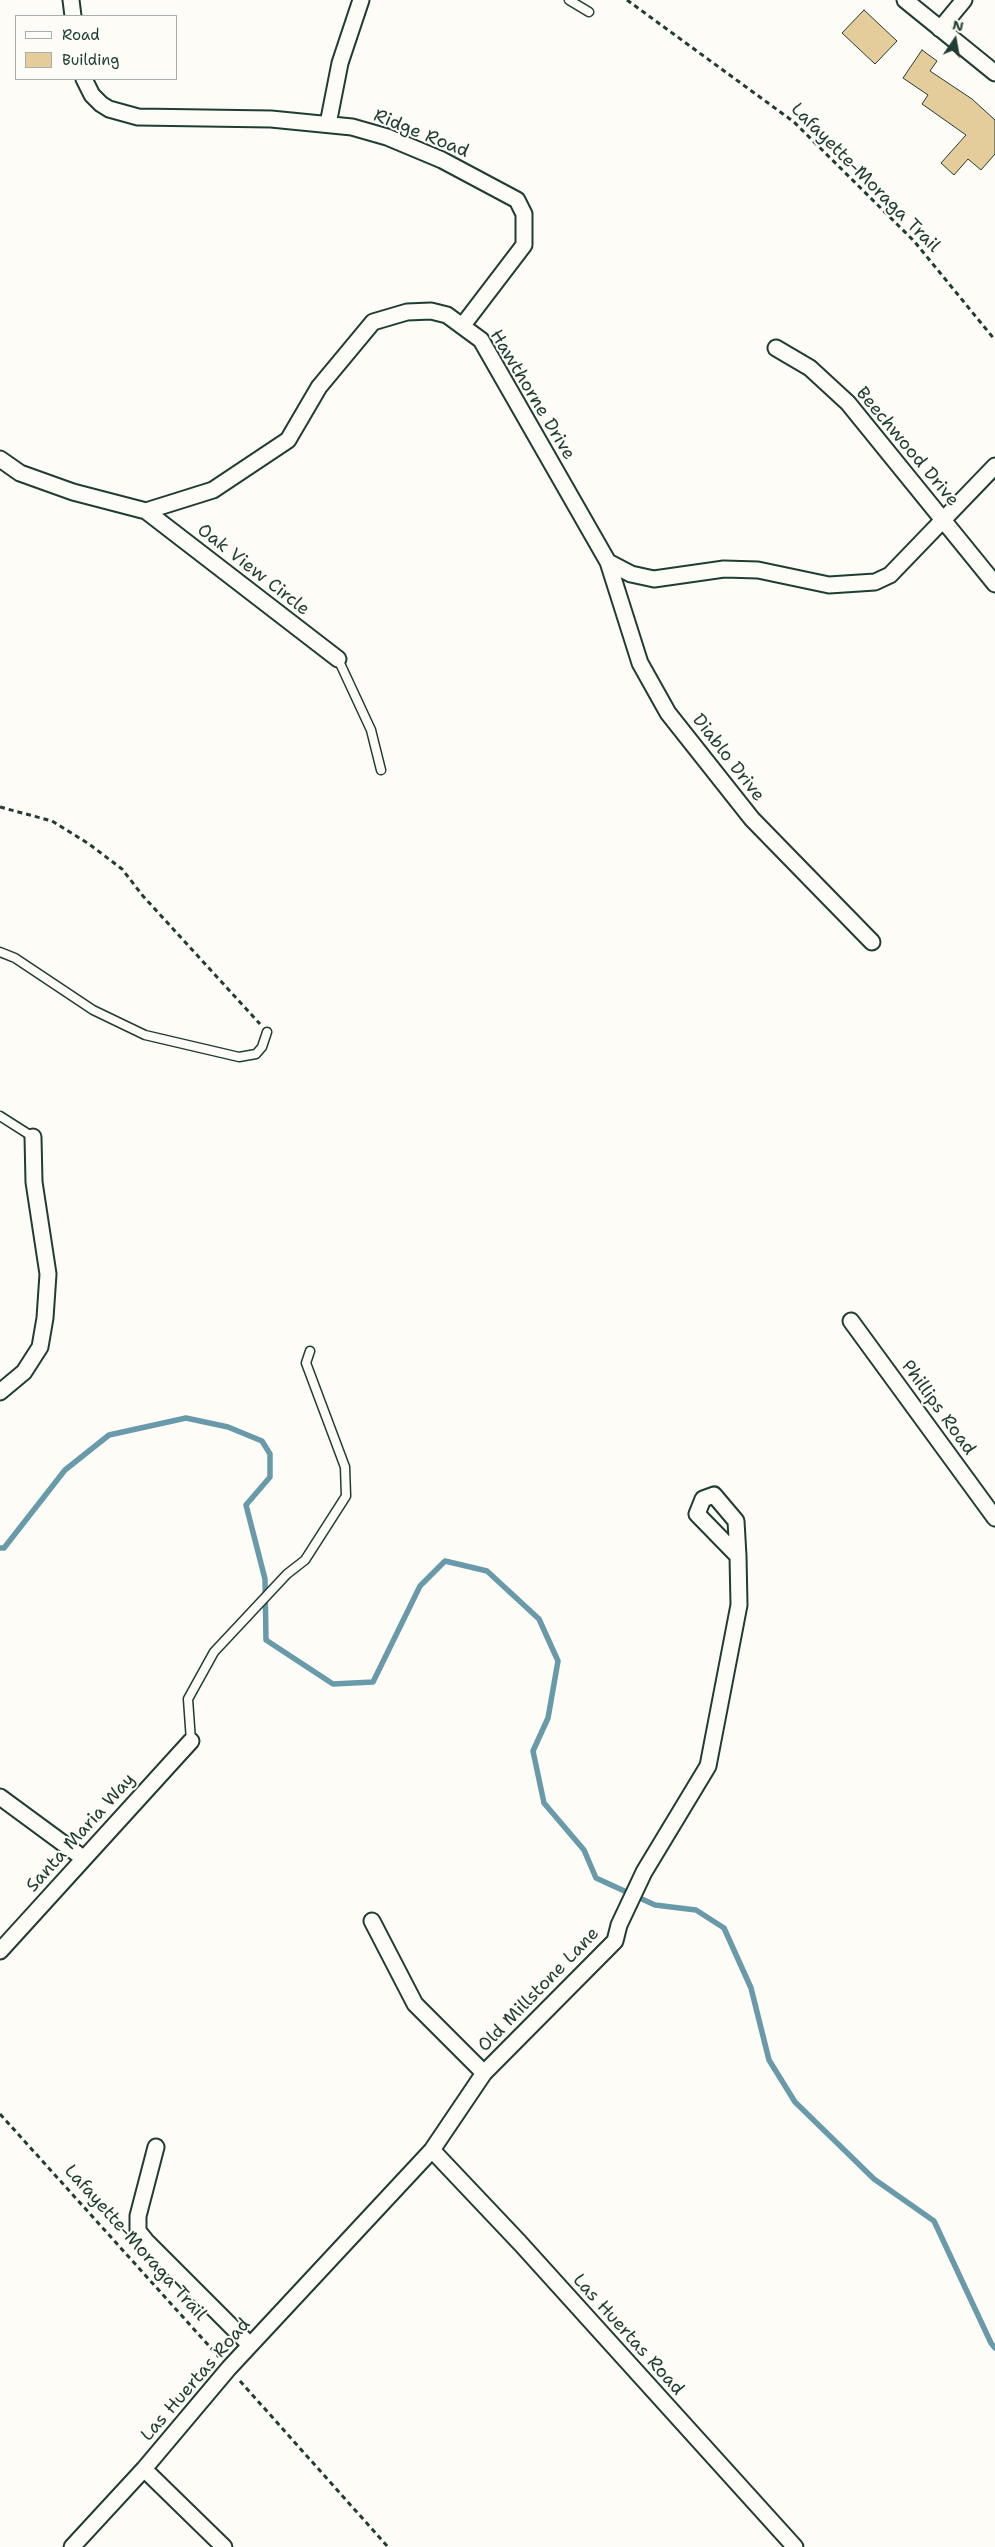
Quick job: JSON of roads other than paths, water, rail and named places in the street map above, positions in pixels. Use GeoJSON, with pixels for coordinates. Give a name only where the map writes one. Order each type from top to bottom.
{"type":"FeatureCollection","features":[{"type":"Feature","properties":{"kind":"street"},"geometry":{"type":"LineString","coordinates":[[71,0],[73,15]]}},
{"type":"Feature","properties":{"kind":"street"},"geometry":{"type":"LineString","coordinates":[[328,124],[340,63],[361,0]]}},
{"type":"Feature","properties":{"kind":"street"},"geometry":{"type":"LineString","coordinates":[[905,0],[995,73]]}},
{"type":"Feature","properties":{"kind":"street"},"geometry":{"type":"LineString","coordinates":[[940,29],[964,0]]}},
{"type":"Feature","properties":{"kind":"street","name":"Ridge Road"},"geometry":{"type":"LineString","coordinates":[[84,80],[92,95],[108,109],[138,117],[271,119],[352,127],[388,137],[442,160],[517,200],[524,214],[524,245],[463,326]]}},
{"type":"Feature","properties":{"kind":"street","name":"Hawthorne Drive"},"geometry":{"type":"LineString","coordinates":[[146,511],[213,490],[288,440],[318,386],[373,322],[407,312],[431,310],[447,314],[481,340],[608,562]]}},
{"type":"Feature","properties":{"kind":"street","name":"Beechwood Drive"},"geometry":{"type":"LineString","coordinates":[[776,348],[810,368],[848,403],[995,584]]}},
{"type":"Feature","properties":{"kind":"street"},"geometry":{"type":"LineString","coordinates":[[0,459],[20,473],[73,492],[146,511]]}},
{"type":"Feature","properties":{"kind":"street"},"geometry":{"type":"LineString","coordinates":[[608,562],[631,574],[654,579],[724,569],[758,570],[829,585],[875,582],[890,575],[995,466]]}},
{"type":"Feature","properties":{"kind":"street","name":"Oak View Circle"},"geometry":{"type":"LineString","coordinates":[[146,511],[338,659]]}},
{"type":"Feature","properties":{"kind":"street","name":"Diablo Drive"},"geometry":{"type":"LineString","coordinates":[[608,562],[640,664],[668,713],[752,820],[872,942]]}},
{"type":"Feature","properties":{"kind":"street"},"geometry":{"type":"LineString","coordinates":[[0,1392],[24,1372],[40,1347],[45,1318],[48,1274],[34,1182],[33,1137]]}},
{"type":"Feature","properties":{"kind":"street","name":"Phillips Road"},"geometry":{"type":"LineString","coordinates":[[851,1321],[995,1518]]}},
{"type":"Feature","properties":{"kind":"street","name":"Old Millstone Lane"},"geometry":{"type":"LineString","coordinates":[[372,1921],[415,2004],[484,2073],[615,1941],[619,1925],[644,1872],[708,1766],[739,1605],[738,1556]]}},
{"type":"Feature","properties":{"kind":"street","name":"Santa Maria Way"},"geometry":{"type":"LineString","coordinates":[[0,1951],[192,1741]]}},
{"type":"Feature","properties":{"kind":"street"},"geometry":{"type":"LineString","coordinates":[[0,1797],[83,1858]]}},
{"type":"Feature","properties":{"kind":"street","name":"Las Huertas Road"},"geometry":{"type":"LineString","coordinates":[[72,2547],[144,2469],[229,2368],[432,2150],[484,2073]]}},
{"type":"Feature","properties":{"kind":"street"},"geometry":{"type":"LineString","coordinates":[[156,2147],[138,2216],[138,2230],[146,2241],[250,2345]]}},
{"type":"Feature","properties":{"kind":"street","name":"Las Huertas Road"},"geometry":{"type":"LineString","coordinates":[[432,2150],[520,2243],[795,2547]]}},
{"type":"Feature","properties":{"kind":"street"},"geometry":{"type":"LineString","coordinates":[[144,2469],[224,2547]]}},
{"type":"Feature","properties":{"kind":"lane"},"geometry":{"type":"LineString","coordinates":[[569,0],[589,12]]}},
{"type":"Feature","properties":{"kind":"lane"},"geometry":{"type":"LineString","coordinates":[[338,659],[371,730],[381,770]]}},
{"type":"Feature","properties":{"kind":"lane"},"geometry":{"type":"LineString","coordinates":[[0,952],[15,958],[93,1010],[145,1035],[239,1057],[256,1054],[262,1047],[267,1032]]}},
{"type":"Feature","properties":{"kind":"lane"},"geometry":{"type":"LineString","coordinates":[[0,1116],[33,1137]]}},
{"type":"Feature","properties":{"kind":"lane"},"geometry":{"type":"LineString","coordinates":[[192,1741],[188,1699],[214,1652],[287,1574],[305,1560],[346,1496],[344,1467],[306,1363],[310,1351]]}},
{"type":"Feature","properties":{"kind":"waterway"},"geometry":{"type":"LineString","coordinates":[[0,1548],[4,1548],[65,1470],[109,1435],[186,1418],[228,1427],[262,1441],[270,1454],[270,1477],[246,1505],[265,1579],[266,1640],[333,1684],[373,1682],[420,1586],[445,1561],[487,1571],[539,1619],[558,1661],[548,1718],[533,1751],[544,1803],[584,1850],[596,1878],[655,1905],[696,1910],[724,1928],[751,1988],[769,2060],[795,2102],[874,2179],[934,2221],[995,2348]]}}]}
